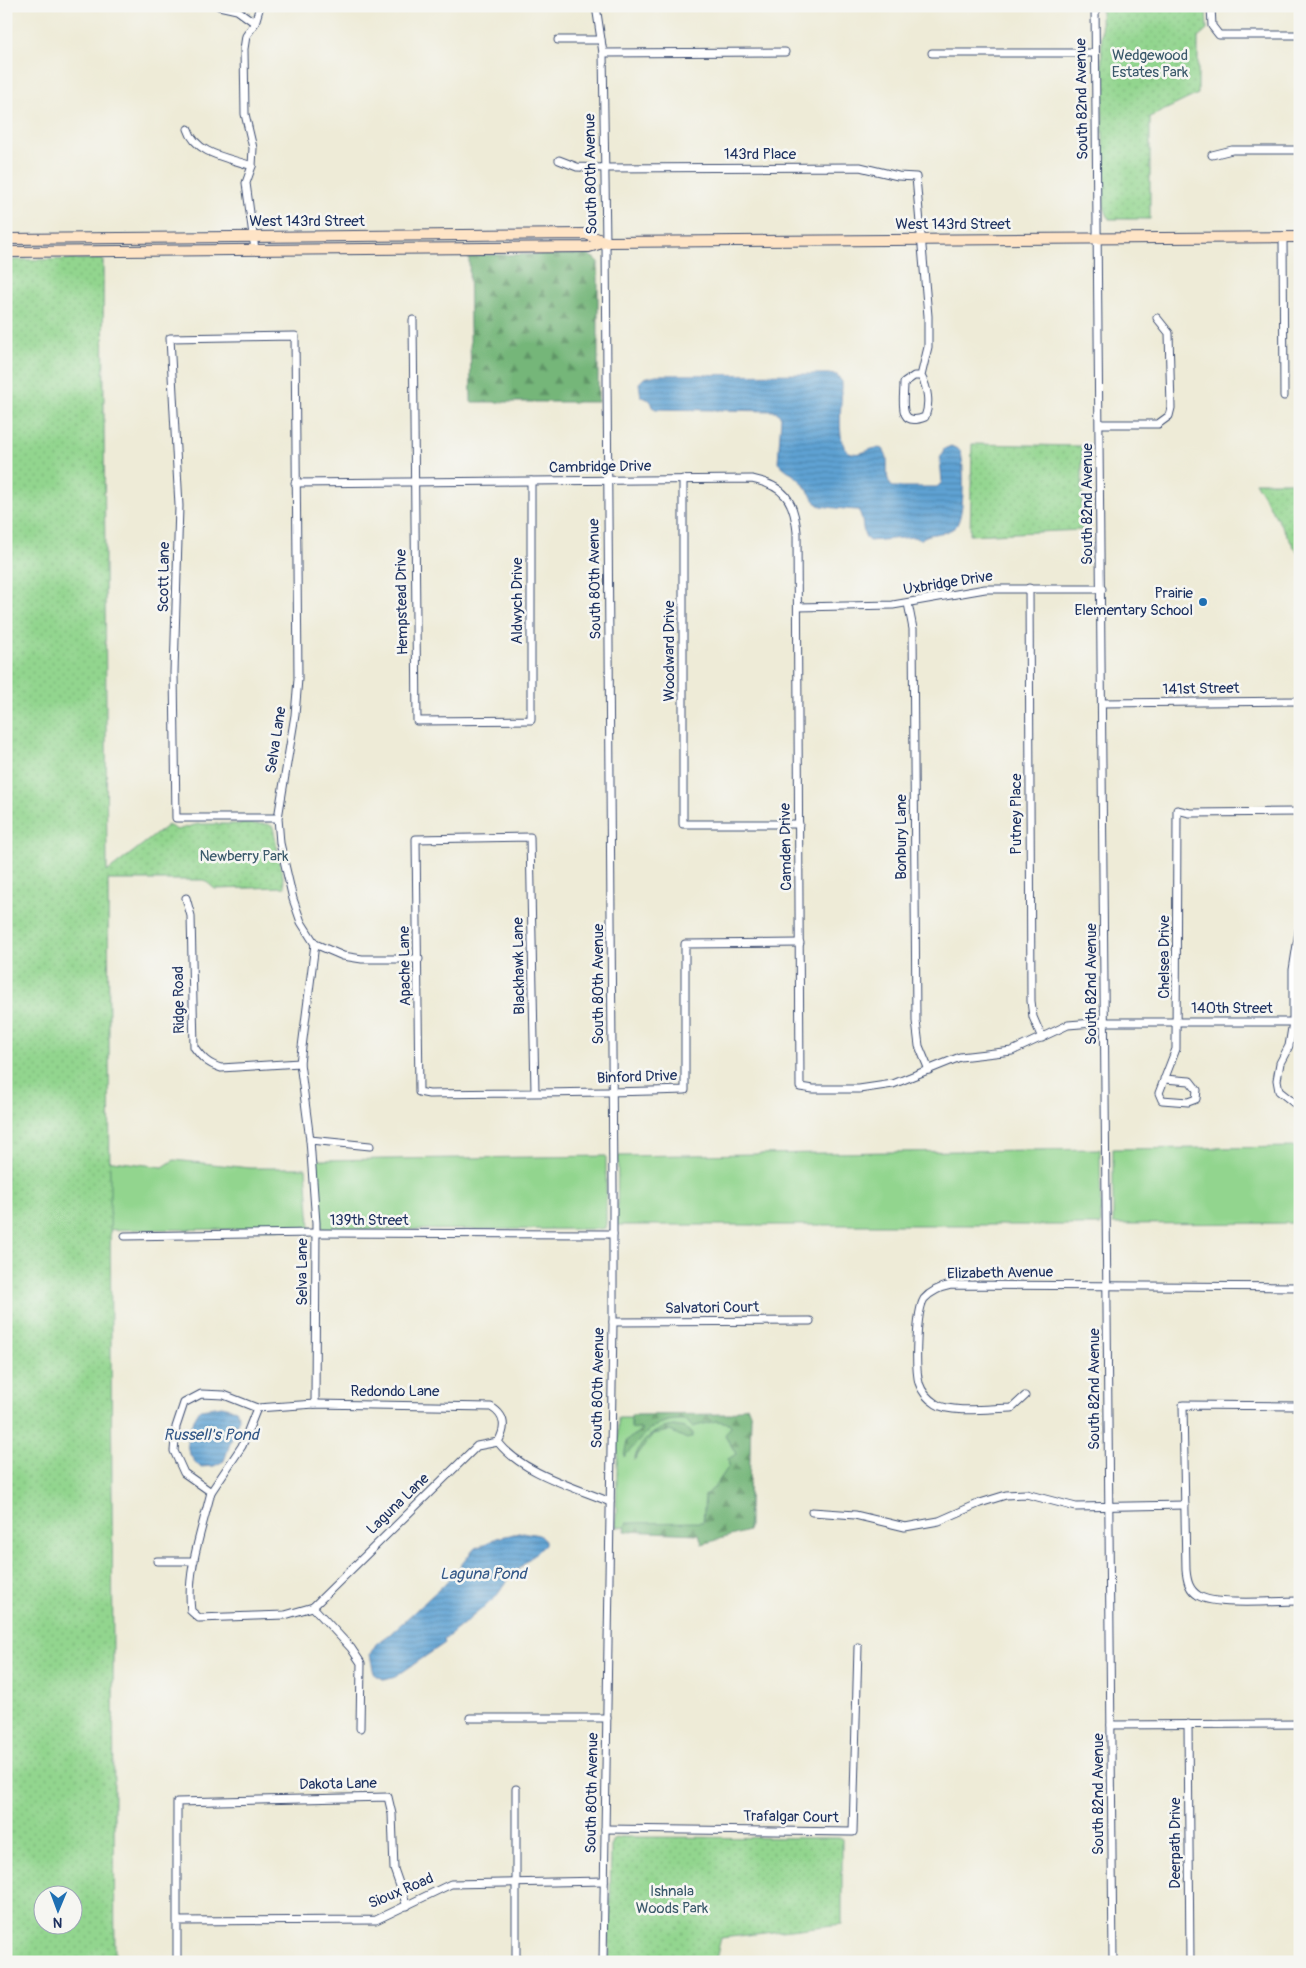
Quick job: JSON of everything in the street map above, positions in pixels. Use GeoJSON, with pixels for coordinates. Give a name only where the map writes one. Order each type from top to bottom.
{"type":"FeatureCollection","features":[{"type":"Feature","properties":{"kind":"main road","name":"West 143rd Street"},"geometry":{"type":"LineString","coordinates":[[6,239],[586,234],[606,242]]}},
{"type":"Feature","properties":{"kind":"main road","name":"West 143rd Street"},"geometry":{"type":"LineString","coordinates":[[6,252],[588,247],[606,242],[1300,236]]}},
{"type":"Feature","properties":{"kind":"street"},"geometry":{"type":"LineString","coordinates":[[219,6],[237,10],[254,23]]}},
{"type":"Feature","properties":{"kind":"street"},"geometry":{"type":"LineString","coordinates":[[255,250],[246,183],[252,166],[253,148],[245,114],[244,49],[246,36],[254,23],[260,6]]}},
{"type":"Feature","properties":{"kind":"street","name":"South 80th Avenue"},"geometry":{"type":"LineString","coordinates":[[596,6],[604,53],[607,481],[610,557],[613,1234],[603,1962]]}},
{"type":"Feature","properties":{"kind":"street","name":"South 82nd Avenue"},"geometry":{"type":"LineString","coordinates":[[1095,6],[1102,588],[1113,1962]]}},
{"type":"Feature","properties":{"kind":"street"},"geometry":{"type":"LineString","coordinates":[[1211,6],[1212,26],[1219,34],[1300,35]]}},
{"type":"Feature","properties":{"kind":"street"},"geometry":{"type":"LineString","coordinates":[[558,40],[601,40]]}},
{"type":"Feature","properties":{"kind":"street"},"geometry":{"type":"LineString","coordinates":[[604,53],[785,52]]}},
{"type":"Feature","properties":{"kind":"street"},"geometry":{"type":"LineString","coordinates":[[932,53],[1095,52]]}},
{"type":"Feature","properties":{"kind":"street"},"geometry":{"type":"LineString","coordinates":[[188,129],[196,145],[209,152],[252,166]]}},
{"type":"Feature","properties":{"kind":"street"},"geometry":{"type":"LineString","coordinates":[[1212,155],[1232,150],[1300,150]]}},
{"type":"Feature","properties":{"kind":"street","name":"143rd Place"},"geometry":{"type":"LineString","coordinates":[[559,160],[577,167],[604,168],[860,167],[898,176],[916,177],[921,239]]}},
{"type":"Feature","properties":{"kind":"street"},"geometry":{"type":"LineString","coordinates":[[1283,237],[1284,396]]}},
{"type":"Feature","properties":{"kind":"street"},"geometry":{"type":"LineString","coordinates":[[921,239],[928,316],[928,347],[921,376],[926,385],[928,409],[925,417],[910,420],[905,417],[903,410],[904,383],[914,376],[921,376]]}},
{"type":"Feature","properties":{"kind":"street"},"geometry":{"type":"LineString","coordinates":[[1100,424],[1158,424],[1169,416],[1169,332],[1157,318]]}},
{"type":"Feature","properties":{"kind":"street","name":"Hempstead Drive"},"geometry":{"type":"LineString","coordinates":[[413,320],[417,721]]}},
{"type":"Feature","properties":{"kind":"street","name":"Selva Lane"},"geometry":{"type":"LineString","coordinates":[[170,338],[294,336],[298,679],[295,715],[278,818],[280,843],[293,899],[301,922],[315,944],[300,1064],[310,1140],[315,1233],[315,1404]]}},
{"type":"Feature","properties":{"kind":"street","name":"Scott Lane"},"geometry":{"type":"LineString","coordinates":[[170,338],[179,506],[174,672],[176,818],[278,818]]}},
{"type":"Feature","properties":{"kind":"street","name":"Cambridge Drive"},"geometry":{"type":"LineString","coordinates":[[295,483],[683,479],[752,479],[769,483],[787,496],[793,507],[797,526],[798,607]]}},
{"type":"Feature","properties":{"kind":"street","name":"Woodward Drive"},"geometry":{"type":"LineString","coordinates":[[683,479],[683,824],[799,824]]}},
{"type":"Feature","properties":{"kind":"street","name":"Aldwych Drive"},"geometry":{"type":"LineString","coordinates":[[417,721],[531,720],[531,481]]}},
{"type":"Feature","properties":{"kind":"street","name":"Putney Place"},"geometry":{"type":"LineString","coordinates":[[1029,588],[1031,1001],[1034,1018],[1042,1038]]}},
{"type":"Feature","properties":{"kind":"street","name":"Uxbridge Drive"},"geometry":{"type":"LineString","coordinates":[[798,607],[872,607],[908,603],[985,589],[1102,588]]}},
{"type":"Feature","properties":{"kind":"street","name":"Bonbury Lane"},"geometry":{"type":"LineString","coordinates":[[908,603],[913,629],[916,1021],[919,1046],[929,1070]]}},
{"type":"Feature","properties":{"kind":"street","name":"Camden Drive"},"geometry":{"type":"LineString","coordinates":[[798,607],[800,1087],[813,1089],[882,1086],[906,1080],[929,1070]]}},
{"type":"Feature","properties":{"kind":"street","name":"141st Street"},"geometry":{"type":"LineString","coordinates":[[1102,704],[1300,701]]}},
{"type":"Feature","properties":{"kind":"street","name":"Chelsea Drive"},"geometry":{"type":"LineString","coordinates":[[1164,1080],[1190,1081],[1197,1090],[1196,1099],[1188,1102],[1162,1100],[1158,1093],[1176,1049],[1178,1022],[1177,810],[1190,813],[1300,812]]}},
{"type":"Feature","properties":{"kind":"street","name":"Blackhawk Lane"},"geometry":{"type":"LineString","coordinates":[[416,839],[530,838],[535,1093]]}},
{"type":"Feature","properties":{"kind":"street","name":"Apache Lane"},"geometry":{"type":"LineString","coordinates":[[416,839],[419,1092]]}},
{"type":"Feature","properties":{"kind":"street","name":"Ridge Road"},"geometry":{"type":"LineString","coordinates":[[186,898],[191,916],[194,1047],[209,1064],[221,1068],[300,1064]]}},
{"type":"Feature","properties":{"kind":"street"},"geometry":{"type":"LineString","coordinates":[[1300,925],[1294,970],[1296,1022],[1289,1046],[1280,1063],[1277,1080],[1279,1091],[1294,1103],[1300,1103]]}},
{"type":"Feature","properties":{"kind":"street","name":"Binford Drive"},"geometry":{"type":"LineString","coordinates":[[419,1092],[429,1094],[685,1090],[685,944],[800,943]]}},
{"type":"Feature","properties":{"kind":"street"},"geometry":{"type":"LineString","coordinates":[[315,944],[343,956],[362,959],[418,959]]}},
{"type":"Feature","properties":{"kind":"street"},"geometry":{"type":"LineString","coordinates":[[929,1070],[960,1057],[1012,1051],[1068,1025],[1105,1022]]}},
{"type":"Feature","properties":{"kind":"street","name":"140th Street"},"geometry":{"type":"LineString","coordinates":[[1105,1022],[1296,1022]]}},
{"type":"Feature","properties":{"kind":"street"},"geometry":{"type":"LineString","coordinates":[[310,1140],[370,1146]]}},
{"type":"Feature","properties":{"kind":"street","name":"139th Street"},"geometry":{"type":"LineString","coordinates":[[125,1236],[315,1233],[613,1234]]}},
{"type":"Feature","properties":{"kind":"street","name":"Elizabeth Avenue"},"geometry":{"type":"LineString","coordinates":[[1025,1396],[1012,1408],[955,1409],[937,1405],[926,1396],[918,1378],[918,1321],[924,1301],[938,1289],[951,1285],[1094,1284],[1108,1286],[1300,1287]]}},
{"type":"Feature","properties":{"kind":"street","name":"Salvatori Court"},"geometry":{"type":"LineString","coordinates":[[613,1322],[810,1321]]}},
{"type":"Feature","properties":{"kind":"street","name":"Redondo Lane"},"geometry":{"type":"LineString","coordinates":[[211,1492],[184,1473],[174,1450],[176,1427],[184,1404],[201,1394],[224,1395],[257,1408],[315,1404],[491,1407],[498,1411],[503,1420],[504,1431],[498,1442]]}},
{"type":"Feature","properties":{"kind":"street"},"geometry":{"type":"LineString","coordinates":[[1300,1406],[1183,1405],[1186,1570],[1190,1588],[1201,1598],[1217,1601],[1300,1600]]}},
{"type":"Feature","properties":{"kind":"street"},"geometry":{"type":"LineString","coordinates":[[157,1561],[194,1561],[211,1492],[242,1446],[257,1408]]}},
{"type":"Feature","properties":{"kind":"street"},"geometry":{"type":"LineString","coordinates":[[498,1442],[507,1454],[529,1468],[610,1502]]}},
{"type":"Feature","properties":{"kind":"street","name":"Laguna Lane"},"geometry":{"type":"LineString","coordinates":[[194,1561],[189,1596],[191,1611],[199,1618],[285,1615],[313,1607],[477,1446],[498,1442]]}},
{"type":"Feature","properties":{"kind":"street"},"geometry":{"type":"LineString","coordinates":[[812,1512],[855,1515],[905,1527],[940,1521],[980,1503],[1006,1495],[1026,1494],[1076,1507],[1185,1505]]}},
{"type":"Feature","properties":{"kind":"street"},"geometry":{"type":"LineString","coordinates":[[313,1607],[351,1648],[361,1664],[360,1728]]}},
{"type":"Feature","properties":{"kind":"street","name":"Trafalgar Court"},"geometry":{"type":"LineString","coordinates":[[605,1829],[853,1832],[858,1647]]}},
{"type":"Feature","properties":{"kind":"street"},"geometry":{"type":"LineString","coordinates":[[470,1718],[607,1718]]}},
{"type":"Feature","properties":{"kind":"street","name":"Deerpath Drive"},"geometry":{"type":"LineString","coordinates":[[1188,1724],[1190,1962]]}},
{"type":"Feature","properties":{"kind":"street"},"geometry":{"type":"LineString","coordinates":[[1111,1725],[1300,1724]]}},
{"type":"Feature","properties":{"kind":"street"},"geometry":{"type":"LineString","coordinates":[[516,1789],[516,1962]]}},
{"type":"Feature","properties":{"kind":"street","name":"Dakota Lane"},"geometry":{"type":"LineString","coordinates":[[178,1921],[177,1802],[388,1797],[392,1814],[394,1869],[407,1906]]}},
{"type":"Feature","properties":{"kind":"street","name":"Sioux Road"},"geometry":{"type":"LineString","coordinates":[[178,1921],[376,1920],[451,1884],[604,1881]]}},
{"type":"Feature","properties":{"kind":"street"},"geometry":{"type":"LineString","coordinates":[[178,1921],[178,1962]]}},
{"type":"Feature","properties":{"kind":"green space","name":"Wedgewood Estates Park"},"geometry":{"type":"Polygon","coordinates":[[[1101,6],[1206,6],[1207,30],[1198,38],[1198,94],[1150,117],[1150,219],[1109,219],[1104,207],[1101,6]]]}},
{"type":"Feature","properties":{"kind":"green space"},"geometry":{"type":"Polygon","coordinates":[[[587,254],[598,261],[598,402],[471,402],[469,255],[587,254]]]}},
{"type":"Feature","properties":{"kind":"green space","name":"Newberry Park"},"geometry":{"type":"Polygon","coordinates":[[[103,259],[107,872],[168,825],[177,830],[198,824],[268,824],[273,827],[285,887],[215,889],[204,880],[108,880],[115,1962],[6,1962],[6,260],[103,259]]]}},
{"type":"Feature","properties":{"kind":"green space"},"geometry":{"type":"Polygon","coordinates":[[[972,444],[1082,446],[1082,530],[970,535],[972,444]]]}},
{"type":"Feature","properties":{"kind":"green space"},"geometry":{"type":"Polygon","coordinates":[[[1255,482],[1300,482],[1300,557],[1255,482]]]}},
{"type":"Feature","properties":{"kind":"green space"},"geometry":{"type":"Polygon","coordinates":[[[1300,1147],[1300,1223],[1113,1224],[1113,1149],[1300,1147]]]}},
{"type":"Feature","properties":{"kind":"green space"},"geometry":{"type":"Polygon","coordinates":[[[6,1148],[163,1167],[174,1160],[250,1168],[306,1168],[310,1229],[6,1230],[6,1148]]]}},
{"type":"Feature","properties":{"kind":"green space"},"geometry":{"type":"Polygon","coordinates":[[[1100,1149],[1101,1225],[617,1225],[618,1156],[1100,1149]]]}},
{"type":"Feature","properties":{"kind":"green space"},"geometry":{"type":"Polygon","coordinates":[[[606,1156],[605,1228],[325,1230],[319,1223],[317,1160],[606,1156]]]}},
{"type":"Feature","properties":{"kind":"green space"},"geometry":{"type":"Polygon","coordinates":[[[747,1406],[751,1416],[748,1531],[702,1544],[699,1534],[625,1531],[626,1523],[703,1522],[705,1495],[714,1488],[729,1466],[728,1459],[736,1454],[725,1435],[731,1426],[729,1423],[716,1421],[692,1427],[686,1420],[674,1420],[657,1425],[650,1430],[624,1457],[627,1440],[642,1430],[631,1428],[631,1415],[729,1414],[747,1406]]]}},
{"type":"Feature","properties":{"kind":"green space"},"geometry":{"type":"Polygon","coordinates":[[[618,1418],[750,1418],[749,1529],[616,1527],[618,1418]]]}},
{"type":"Feature","properties":{"kind":"green space"},"geometry":{"type":"Polygon","coordinates":[[[674,1426],[685,1428],[693,1433],[693,1437],[687,1439],[670,1431],[653,1434],[634,1460],[644,1441],[654,1433],[660,1429],[674,1426]]]}},
{"type":"Feature","properties":{"kind":"green space","name":"Ishnala Woods Park"},"geometry":{"type":"Polygon","coordinates":[[[621,1837],[842,1838],[842,1924],[721,1938],[715,1962],[609,1962],[611,1846],[614,1839],[621,1837]]]}},
{"type":"Feature","properties":{"kind":"water"},"geometry":{"type":"Polygon","coordinates":[[[656,375],[837,375],[842,382],[840,422],[846,449],[856,454],[875,448],[883,449],[886,453],[888,478],[892,487],[937,487],[942,482],[940,459],[944,449],[951,446],[960,450],[963,466],[963,490],[961,513],[955,527],[947,532],[928,535],[920,540],[914,537],[869,541],[864,534],[858,510],[818,505],[801,481],[778,463],[781,417],[776,411],[656,409],[652,407],[650,400],[641,397],[639,383],[644,378],[656,375]]]}},
{"type":"Feature","properties":{"kind":"water","name":"Russell's Pond"},"geometry":{"type":"Polygon","coordinates":[[[222,1406],[236,1410],[239,1418],[224,1461],[214,1466],[200,1467],[189,1453],[187,1439],[189,1432],[200,1409],[222,1406]]]}},
{"type":"Feature","properties":{"kind":"water","name":"Laguna Pond"},"geometry":{"type":"Polygon","coordinates":[[[523,1532],[539,1535],[545,1541],[545,1544],[511,1576],[495,1598],[444,1640],[445,1643],[395,1677],[385,1680],[374,1674],[370,1654],[376,1644],[389,1635],[450,1579],[474,1549],[497,1538],[523,1532]]]}},
{"type":"Feature","properties":{"kind":"place","name":"Prairie Elementary School"},"geometry":{"type":"Point","coordinates":[1203,602]}}]}
